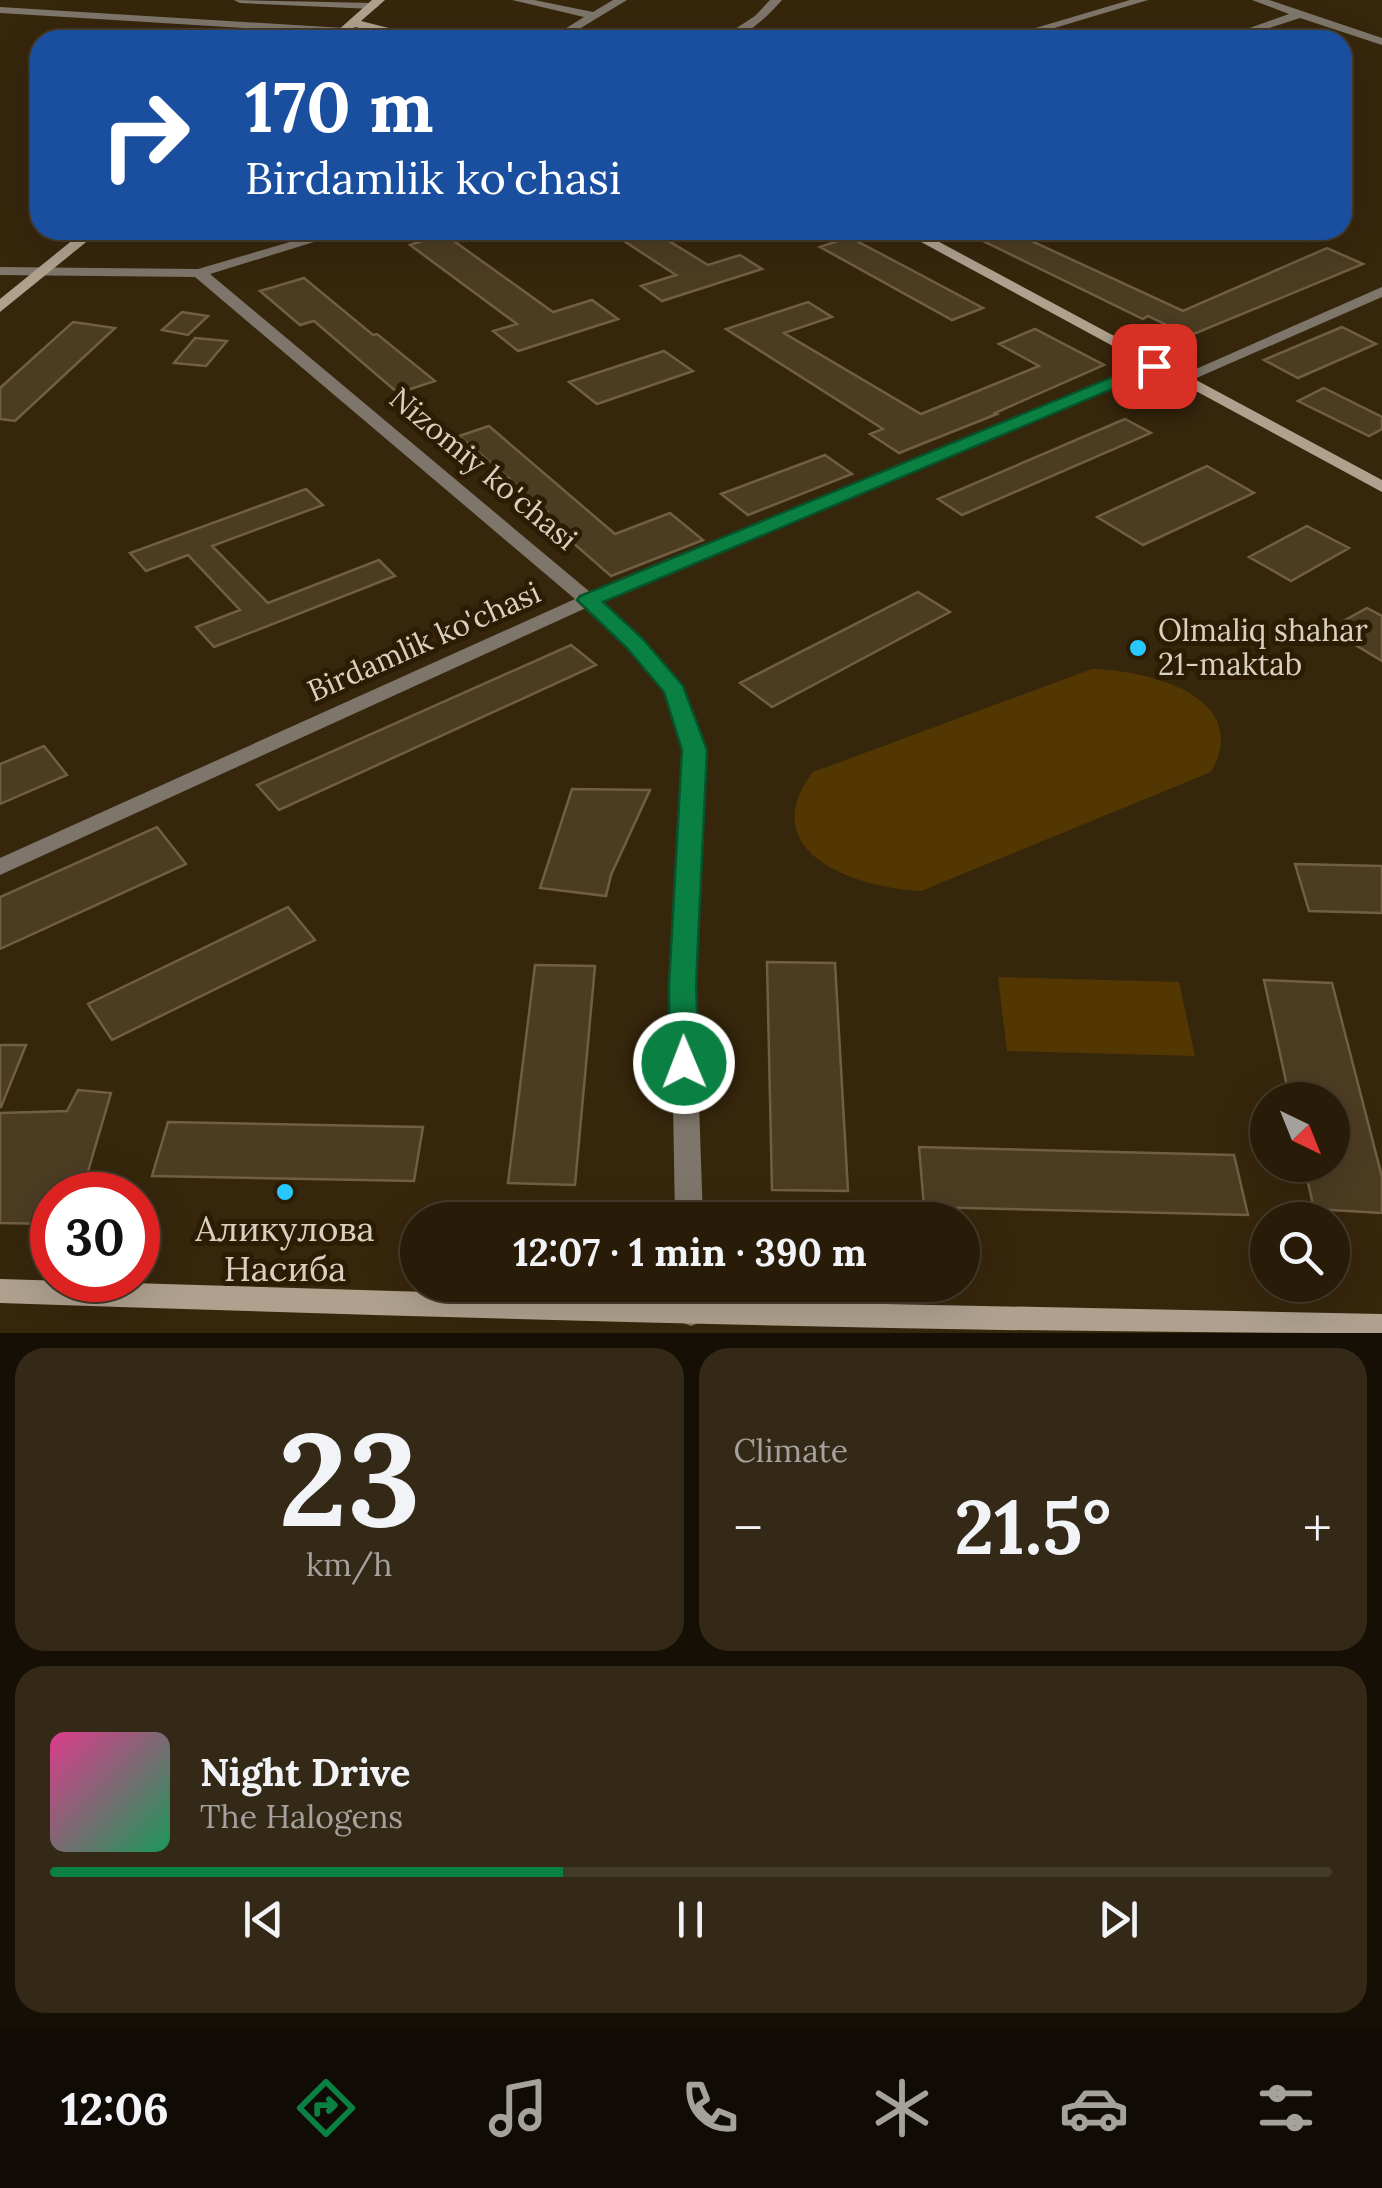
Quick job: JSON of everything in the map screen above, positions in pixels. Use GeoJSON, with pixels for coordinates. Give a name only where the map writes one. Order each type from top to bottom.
{"type":"FeatureCollection","features":[{"type":"Feature","properties":{"kind":"main road"},"geometry":{"type":"LineString","coordinates":[[345,30],[376,3]]}},
{"type":"Feature","properties":{"kind":"main road"},"geometry":{"type":"LineString","coordinates":[[349,27],[368,30]]}},
{"type":"Feature","properties":{"kind":"main road"},"geometry":{"type":"LineString","coordinates":[[0,307],[81,240]]}},
{"type":"Feature","properties":{"kind":"main road"},"geometry":{"type":"LineString","coordinates":[[924,240],[1382,487]]}},
{"type":"Feature","properties":{"kind":"main road"},"geometry":{"type":"LineString","coordinates":[[0,1292],[400,1296]]}},
{"type":"Feature","properties":{"kind":"main road"},"geometry":{"type":"LineString","coordinates":[[765,1302],[1382,1327]]}},
{"type":"Feature","properties":{"kind":"street"},"geometry":{"type":"LineString","coordinates":[[240,0],[376,3]]}},
{"type":"Feature","properties":{"kind":"street"},"geometry":{"type":"LineString","coordinates":[[518,0],[596,16]]}},
{"type":"Feature","properties":{"kind":"street"},"geometry":{"type":"LineString","coordinates":[[571,30],[621,0]]}},
{"type":"Feature","properties":{"kind":"street"},"geometry":{"type":"LineString","coordinates":[[740,30],[776,0]]}},
{"type":"Feature","properties":{"kind":"street"},"geometry":{"type":"LineString","coordinates":[[1037,30],[1142,0]]}},
{"type":"Feature","properties":{"kind":"street"},"geometry":{"type":"LineString","coordinates":[[1258,0],[1347,30]]}},
{"type":"Feature","properties":{"kind":"street"},"geometry":{"type":"LineString","coordinates":[[0,10],[349,27]]}},
{"type":"Feature","properties":{"kind":"street"},"geometry":{"type":"LineString","coordinates":[[1252,30],[1300,14]]}},
{"type":"Feature","properties":{"kind":"street"},"geometry":{"type":"LineString","coordinates":[[1352,32],[1382,42]]}},
{"type":"Feature","properties":{"kind":"street"},"geometry":{"type":"LineString","coordinates":[[0,272],[199,274],[313,240]]}},
{"type":"Feature","properties":{"kind":"street","name":"Nizomiy ko'chasi"},"geometry":{"type":"LineString","coordinates":[[199,274],[588,600],[635,644],[675,691],[694,750],[682,985],[688,1202]]}},
{"type":"Feature","properties":{"kind":"street"},"geometry":{"type":"LineString","coordinates":[[1179,380],[1382,291]]}},
{"type":"Feature","properties":{"kind":"street","name":"Birdamlik ko'chasi"},"geometry":{"type":"LineString","coordinates":[[0,868],[588,600],[1154,366]]}},
{"type":"Feature","properties":{"kind":"shaded area"},"geometry":{"type":"Polygon","coordinates":[[[1092,669],[1165,682],[1207,706],[1218,724],[1220,746],[1211,772],[921,891],[842,873],[803,844],[795,824],[797,800],[813,772],[1092,669]]]}},
{"type":"Feature","properties":{"kind":"shaded area"},"geometry":{"type":"Polygon","coordinates":[[[998,977],[1179,982],[1195,1056],[1007,1051],[998,977]]]}},
{"type":"Feature","properties":{"kind":"building"},"geometry":{"type":"Polygon","coordinates":[[[425,240],[452,240],[553,312],[592,300],[618,319],[518,351],[493,331],[517,324],[410,245],[425,240]]]}},
{"type":"Feature","properties":{"kind":"building"},"geometry":{"type":"Polygon","coordinates":[[[622,240],[667,240],[708,265],[740,255],[762,269],[662,301],[641,286],[676,275],[622,240]]]}},
{"type":"Feature","properties":{"kind":"building"},"geometry":{"type":"Polygon","coordinates":[[[855,240],[983,308],[952,320],[820,247],[855,240]]]}},
{"type":"Feature","properties":{"kind":"building"},"geometry":{"type":"Polygon","coordinates":[[[1029,240],[1183,311],[1327,248],[1363,264],[1189,336],[1148,316],[1143,319],[983,241],[1029,240]]]}},
{"type":"Feature","properties":{"kind":"building"},"geometry":{"type":"Polygon","coordinates":[[[304,278],[435,381],[398,393],[314,321],[300,325],[260,291],[304,278]]]}},
{"type":"Feature","properties":{"kind":"building"},"geometry":{"type":"Polygon","coordinates":[[[808,302],[832,317],[784,333],[921,414],[1039,366],[999,344],[1035,329],[1104,365],[899,453],[870,434],[883,429],[726,329],[808,302]]]}},
{"type":"Feature","properties":{"kind":"building"},"geometry":{"type":"Polygon","coordinates":[[[182,312],[208,316],[188,335],[162,330],[182,312]]]}},
{"type":"Feature","properties":{"kind":"building"},"geometry":{"type":"Polygon","coordinates":[[[73,322],[115,328],[15,421],[0,419],[0,388],[73,322]]]}},
{"type":"Feature","properties":{"kind":"building"},"geometry":{"type":"Polygon","coordinates":[[[1342,327],[1376,344],[1298,378],[1264,360],[1342,327]]]}},
{"type":"Feature","properties":{"kind":"building"},"geometry":{"type":"Polygon","coordinates":[[[195,338],[227,341],[206,366],[174,363],[195,338]]]}},
{"type":"Feature","properties":{"kind":"building"},"geometry":{"type":"Polygon","coordinates":[[[664,351],[693,371],[597,404],[569,382],[664,351]]]}},
{"type":"Feature","properties":{"kind":"building"},"geometry":{"type":"Polygon","coordinates":[[[1324,388],[1382,417],[1382,429],[1369,436],[1298,401],[1324,388]]]}},
{"type":"Feature","properties":{"kind":"building"},"geometry":{"type":"Polygon","coordinates":[[[1125,419],[1151,433],[962,515],[938,499],[1125,419]]]}},
{"type":"Feature","properties":{"kind":"building"},"geometry":{"type":"Polygon","coordinates":[[[489,426],[615,534],[670,513],[703,540],[611,576],[540,514],[547,511],[459,436],[489,426]]]}},
{"type":"Feature","properties":{"kind":"building"},"geometry":{"type":"Polygon","coordinates":[[[825,455],[852,474],[748,515],[721,494],[825,455]]]}},
{"type":"Feature","properties":{"kind":"building"},"geometry":{"type":"Polygon","coordinates":[[[1207,466],[1254,493],[1143,545],[1097,517],[1207,466]]]}},
{"type":"Feature","properties":{"kind":"building"},"geometry":{"type":"Polygon","coordinates":[[[306,489],[323,505],[212,546],[268,603],[379,560],[395,576],[214,647],[196,627],[240,610],[188,555],[146,571],[130,553],[306,489]]]}},
{"type":"Feature","properties":{"kind":"building"},"geometry":{"type":"Polygon","coordinates":[[[1307,526],[1349,548],[1291,581],[1249,557],[1307,526]]]}},
{"type":"Feature","properties":{"kind":"building"},"geometry":{"type":"Polygon","coordinates":[[[918,592],[950,612],[772,707],[740,683],[918,592]]]}},
{"type":"Feature","properties":{"kind":"building"},"geometry":{"type":"Polygon","coordinates":[[[1367,608],[1382,616],[1382,661],[1329,629],[1367,608]]]}},
{"type":"Feature","properties":{"kind":"building"},"geometry":{"type":"Polygon","coordinates":[[[571,645],[596,665],[279,810],[257,785],[571,645]]]}},
{"type":"Feature","properties":{"kind":"building"},"geometry":{"type":"Polygon","coordinates":[[[44,746],[67,775],[0,804],[0,764],[44,746]]]}},
{"type":"Feature","properties":{"kind":"building"},"geometry":{"type":"Polygon","coordinates":[[[572,789],[650,790],[611,875],[606,896],[540,888],[572,789]]]}},
{"type":"Feature","properties":{"kind":"building"},"geometry":{"type":"Polygon","coordinates":[[[157,827],[186,864],[0,949],[0,897],[157,827]]]}},
{"type":"Feature","properties":{"kind":"building"},"geometry":{"type":"Polygon","coordinates":[[[1295,864],[1382,866],[1382,913],[1309,911],[1295,864]]]}},
{"type":"Feature","properties":{"kind":"building"},"geometry":{"type":"Polygon","coordinates":[[[288,907],[315,940],[112,1040],[88,1004],[288,907]]]}},
{"type":"Feature","properties":{"kind":"building"},"geometry":{"type":"Polygon","coordinates":[[[767,962],[835,963],[848,1191],[772,1190],[767,962]]]}},
{"type":"Feature","properties":{"kind":"building"},"geometry":{"type":"Polygon","coordinates":[[[535,965],[595,966],[575,1185],[508,1183],[535,965]]]}},
{"type":"Feature","properties":{"kind":"building"},"geometry":{"type":"Polygon","coordinates":[[[1264,980],[1332,983],[1382,1177],[1382,1213],[1350,1211],[1350,1202],[1312,1202],[1308,1182],[1350,1182],[1350,1082],[1286,1082],[1264,980]]]}},
{"type":"Feature","properties":{"kind":"building"},"geometry":{"type":"Polygon","coordinates":[[[0,1045],[26,1045],[1,1107],[0,1107],[0,1045]]]}},
{"type":"Feature","properties":{"kind":"building"},"geometry":{"type":"Polygon","coordinates":[[[78,1090],[111,1093],[88,1172],[30,1172],[30,1224],[0,1223],[0,1113],[67,1111],[78,1090]]]}},
{"type":"Feature","properties":{"kind":"building"},"geometry":{"type":"Polygon","coordinates":[[[168,1122],[423,1127],[414,1181],[160,1176],[160,1172],[153,1172],[168,1122]]]}},
{"type":"Feature","properties":{"kind":"building"},"geometry":{"type":"Polygon","coordinates":[[[919,1147],[1234,1155],[1248,1215],[980,1208],[980,1202],[924,1202],[919,1147]]]}},
{"type":"Feature","properties":{"kind":"place","name":"Olmaliq shahar 21-maktab"},"geometry":{"type":"Point","coordinates":[1138,648]}},
{"type":"Feature","properties":{"kind":"place","name":"Аликулова Насиба"},"geometry":{"type":"Point","coordinates":[285,1192]}},
{"type":"Feature","properties":{"kind":"route"},"geometry":{"type":"LineString","coordinates":[[684,1063],[682,985],[694,750],[675,691],[653,662],[588,600],[1154,366]]}}]}
